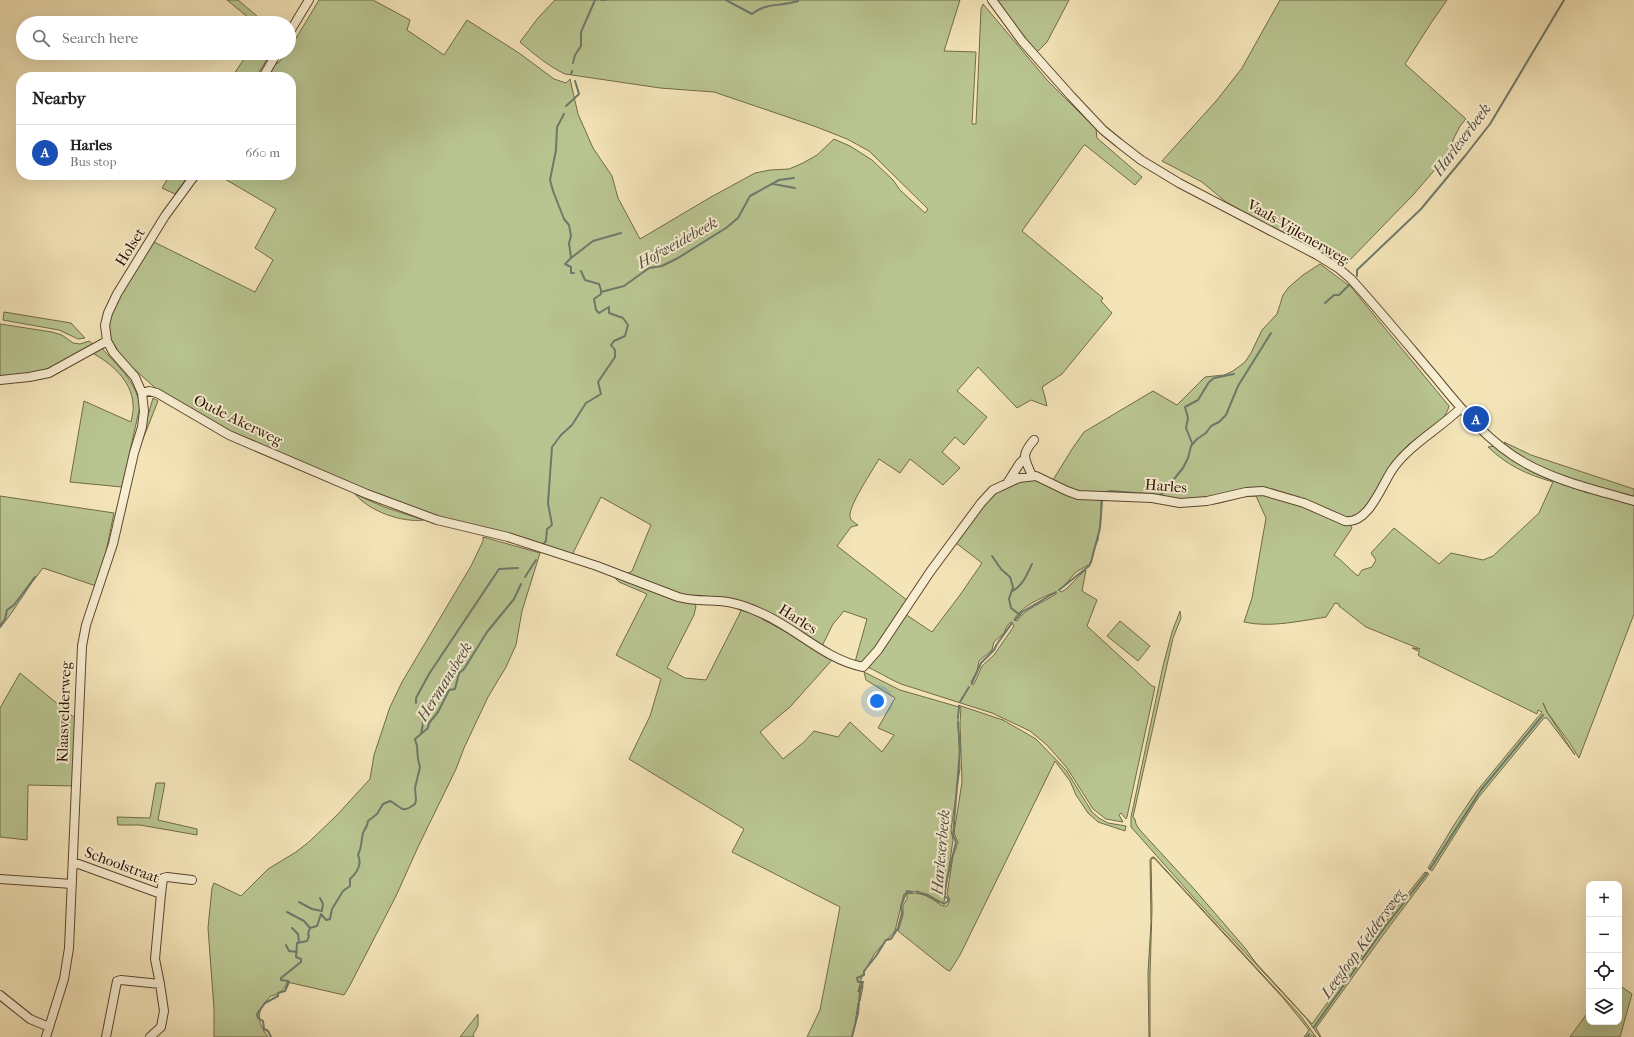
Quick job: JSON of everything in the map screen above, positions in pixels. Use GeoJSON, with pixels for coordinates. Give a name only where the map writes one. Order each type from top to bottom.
{"type":"FeatureCollection","features":[{"type":"Feature","properties":{"kind":"street"},"geometry":{"type":"LineString","coordinates":[[296,21],[309,0]]}},
{"type":"Feature","properties":{"kind":"street","name":"Vaals-Vijlenerweg"},"geometry":{"type":"LineString","coordinates":[[992,0],[1007,22],[1071,96],[1103,130],[1130,152],[1179,183],[1338,268],[1351,279],[1461,408],[1494,442],[1525,463],[1564,481],[1634,501]]}},
{"type":"Feature","properties":{"kind":"street"},"geometry":{"type":"LineString","coordinates":[[266,72],[273,60]]}},
{"type":"Feature","properties":{"kind":"street","name":"Holset"},"geometry":{"type":"LineString","coordinates":[[107,341],[105,325],[110,308],[166,216],[191,180]]}},
{"type":"Feature","properties":{"kind":"street"},"geometry":{"type":"LineString","coordinates":[[0,380],[33,377],[49,373],[107,341],[112,352],[135,377],[142,393]]}},
{"type":"Feature","properties":{"kind":"street","name":"Oude Akerweg"},"geometry":{"type":"LineString","coordinates":[[142,393],[149,391],[157,393],[229,435],[367,494],[442,522],[491,533]]}},
{"type":"Feature","properties":{"kind":"street","name":"Klaasvelderweg"},"geometry":{"type":"LineString","coordinates":[[46,1037],[66,968],[69,948],[81,653],[86,625],[113,544],[134,453],[142,427],[144,411],[142,393]]}},
{"type":"Feature","properties":{"kind":"street","name":"Harles"},"geometry":{"type":"LineString","coordinates":[[491,533],[525,542],[597,566],[678,597],[691,600],[725,602],[747,607],[774,619],[844,662],[863,667],[878,650],[926,577],[981,502],[993,490],[1008,482],[1032,476],[1039,477],[1078,495],[1152,498],[1175,503],[1208,501],[1246,492],[1267,492],[1304,503],[1345,521],[1352,521],[1360,518],[1366,511],[1398,462],[1461,408]]}},
{"type":"Feature","properties":{"kind":"street","name":"Harles"},"geometry":{"type":"LineString","coordinates":[[1008,482],[1020,462],[1024,459],[1026,450],[1034,440]]}},
{"type":"Feature","properties":{"kind":"street"},"geometry":{"type":"LineString","coordinates":[[1024,459],[1032,476]]}},
{"type":"Feature","properties":{"kind":"street","name":"Schoolstraat"},"geometry":{"type":"LineString","coordinates":[[73,862],[161,894]]}},
{"type":"Feature","properties":{"kind":"street","name":"Schoolstraat"},"geometry":{"type":"LineString","coordinates":[[150,1037],[161,1027],[164,1011],[155,959],[162,881],[163,878],[167,876],[192,880]]}},
{"type":"Feature","properties":{"kind":"street"},"geometry":{"type":"LineString","coordinates":[[0,879],[72,884]]}},
{"type":"Feature","properties":{"kind":"street"},"geometry":{"type":"LineString","coordinates":[[106,1037],[117,981],[121,980],[160,984]]}},
{"type":"Feature","properties":{"kind":"street"},"geometry":{"type":"LineString","coordinates":[[0,995],[30,1019],[49,1027]]}},
{"type":"Feature","properties":{"kind":"green space"},"geometry":{"type":"Polygon","coordinates":[[[227,0],[238,0],[257,16],[246,16],[227,0]]]}},
{"type":"Feature","properties":{"kind":"green space"},"geometry":{"type":"Polygon","coordinates":[[[319,0],[373,0],[410,20],[407,30],[444,55],[467,20],[519,53],[554,79],[566,83],[570,79],[578,114],[593,148],[612,176],[618,198],[640,239],[755,173],[770,170],[789,169],[803,163],[817,155],[834,139],[850,146],[872,160],[893,180],[900,190],[925,213],[928,209],[869,151],[847,139],[814,126],[714,92],[660,88],[565,74],[559,71],[541,60],[520,42],[538,18],[555,0],[960,0],[944,51],[976,52],[972,124],[976,124],[981,9],[983,4],[1048,81],[1096,129],[1097,138],[1142,177],[1135,185],[1084,145],[1022,231],[1103,298],[1101,301],[1112,313],[1062,374],[1042,387],[1047,406],[1031,400],[1017,408],[978,367],[957,391],[987,417],[964,445],[955,437],[942,452],[960,468],[943,485],[910,459],[900,473],[879,459],[850,512],[850,517],[853,522],[858,525],[851,527],[837,546],[912,604],[905,614],[932,632],[982,563],[956,543],[971,520],[1001,486],[1034,478],[1101,499],[1101,516],[1098,540],[1091,562],[1088,567],[1088,565],[1076,572],[1059,590],[1061,592],[1064,590],[1086,570],[1082,591],[1097,600],[1087,626],[1152,686],[1155,687],[1126,819],[1121,813],[1119,815],[1123,822],[1106,819],[1093,809],[1067,768],[1047,745],[1030,731],[992,713],[901,684],[855,662],[867,619],[844,611],[833,624],[822,646],[745,606],[691,600],[696,606],[694,615],[667,668],[685,678],[706,680],[742,608],[786,632],[832,660],[790,707],[760,732],[783,759],[804,742],[814,731],[838,737],[850,722],[882,752],[894,735],[878,728],[895,698],[866,680],[864,672],[900,690],[959,707],[960,768],[951,830],[953,840],[944,902],[940,903],[917,891],[904,894],[895,931],[875,953],[862,976],[858,992],[862,982],[863,986],[860,1001],[858,1003],[852,1037],[807,1037],[820,1010],[840,907],[732,852],[744,829],[629,759],[650,716],[661,679],[616,655],[647,594],[619,582],[614,577],[621,577],[632,571],[651,525],[601,497],[571,557],[425,515],[272,451],[197,415],[161,393],[124,360],[110,338],[106,326],[110,312],[152,241],[255,292],[273,260],[255,248],[276,209],[227,180],[296,180],[296,72],[266,72],[271,65],[278,63],[281,60],[296,60],[296,38],[319,0]],[[1056,592],[1026,607],[1014,620],[1017,621],[1020,616],[1056,594],[1056,592]],[[1011,622],[1007,626],[1004,633],[994,642],[992,650],[979,661],[977,671],[971,682],[972,685],[974,684],[982,666],[994,655],[1014,626],[1011,622]]]}},
{"type":"Feature","properties":{"kind":"green space"},"geometry":{"type":"Polygon","coordinates":[[[994,0],[1069,0],[1047,42],[1037,52],[1030,46],[994,0]]]}},
{"type":"Feature","properties":{"kind":"green space"},"geometry":{"type":"Polygon","coordinates":[[[1280,0],[1447,0],[1405,64],[1466,119],[1460,126],[1453,140],[1452,150],[1413,195],[1345,265],[1226,202],[1202,182],[1162,161],[1217,100],[1242,68],[1280,0]]]}},
{"type":"Feature","properties":{"kind":"green space"},"geometry":{"type":"Polygon","coordinates":[[[243,60],[267,60],[259,72],[235,72],[243,60]]]}},
{"type":"Feature","properties":{"kind":"green space"},"geometry":{"type":"Polygon","coordinates":[[[167,180],[185,180],[175,194],[162,188],[167,180]]]}},
{"type":"Feature","properties":{"kind":"green space"},"geometry":{"type":"Polygon","coordinates":[[[1320,264],[1351,287],[1449,406],[1447,412],[1438,423],[1408,445],[1398,456],[1372,498],[1359,513],[1352,517],[1345,517],[1275,491],[1184,500],[1076,492],[1053,480],[1084,432],[1153,391],[1177,405],[1205,377],[1224,375],[1233,371],[1245,362],[1262,330],[1277,314],[1283,295],[1289,287],[1303,275],[1320,264]]]}},
{"type":"Feature","properties":{"kind":"green space"},"geometry":{"type":"Polygon","coordinates":[[[4,312],[71,323],[85,338],[78,339],[59,330],[3,320],[4,312]]]}},
{"type":"Feature","properties":{"kind":"green space"},"geometry":{"type":"Polygon","coordinates":[[[0,324],[52,332],[62,335],[73,343],[80,344],[89,341],[94,345],[60,365],[40,372],[0,376],[0,324]]]}},
{"type":"Feature","properties":{"kind":"green space"},"geometry":{"type":"Polygon","coordinates":[[[101,347],[130,381],[138,397],[140,406],[122,487],[70,482],[84,401],[131,422],[133,406],[129,388],[113,367],[92,353],[101,347]]]}},
{"type":"Feature","properties":{"kind":"green space"},"geometry":{"type":"Polygon","coordinates":[[[153,398],[158,401],[137,454],[153,398]]]}},
{"type":"Feature","properties":{"kind":"green space"},"geometry":{"type":"Polygon","coordinates":[[[1504,442],[1531,455],[1634,489],[1634,498],[1584,483],[1543,468],[1512,451],[1504,442]]]}},
{"type":"Feature","properties":{"kind":"green space"},"geometry":{"type":"Polygon","coordinates":[[[1494,446],[1526,466],[1548,477],[1584,490],[1584,492],[1588,493],[1591,491],[1634,504],[1634,614],[1579,758],[1547,712],[1575,755],[1547,718],[1544,718],[1478,798],[1432,871],[1428,868],[1476,792],[1542,712],[1538,710],[1537,714],[1419,656],[1418,654],[1420,652],[1412,648],[1420,649],[1366,627],[1339,606],[1339,604],[1335,603],[1326,617],[1275,624],[1254,624],[1244,622],[1252,598],[1266,518],[1256,496],[1243,497],[1215,504],[1204,504],[1243,495],[1266,494],[1289,500],[1350,524],[1352,528],[1334,555],[1358,576],[1362,570],[1372,567],[1376,560],[1371,553],[1394,528],[1439,564],[1451,553],[1483,560],[1493,556],[1539,513],[1553,482],[1518,469],[1495,454],[1488,447],[1494,446]]]}},
{"type":"Feature","properties":{"kind":"green space"},"geometry":{"type":"Polygon","coordinates":[[[355,494],[384,507],[424,520],[406,520],[396,518],[369,506],[355,494]]]}},
{"type":"Feature","properties":{"kind":"green space"},"geometry":{"type":"Polygon","coordinates":[[[0,496],[114,513],[102,571],[96,586],[43,568],[0,628],[0,496]]]}},
{"type":"Feature","properties":{"kind":"green space"},"geometry":{"type":"Polygon","coordinates":[[[483,537],[540,553],[522,611],[516,645],[506,667],[488,697],[396,896],[349,987],[344,995],[287,982],[281,991],[271,996],[266,1001],[260,1011],[259,1016],[261,1026],[268,1037],[214,1037],[214,1009],[208,928],[212,888],[214,883],[241,896],[268,869],[296,852],[310,841],[337,815],[370,779],[374,755],[390,707],[402,682],[471,566],[483,541],[483,537]]]}},
{"type":"Feature","properties":{"kind":"green space"},"geometry":{"type":"Polygon","coordinates":[[[1180,611],[1181,618],[1173,638],[1133,817],[1139,829],[1195,890],[1256,963],[1312,1024],[1390,916],[1425,872],[1429,874],[1316,1028],[1321,1037],[1306,1018],[1195,899],[1131,827],[1131,817],[1163,666],[1172,632],[1180,611]]]}},
{"type":"Feature","properties":{"kind":"green space"},"geometry":{"type":"Polygon","coordinates":[[[1120,621],[1150,646],[1138,661],[1107,636],[1120,621]]]}},
{"type":"Feature","properties":{"kind":"green space"},"geometry":{"type":"Polygon","coordinates":[[[20,673],[76,719],[74,786],[28,785],[27,840],[0,837],[0,708],[20,673]]]}},
{"type":"Feature","properties":{"kind":"green space"},"geometry":{"type":"Polygon","coordinates":[[[958,705],[1003,720],[1036,739],[1066,770],[1092,812],[1108,823],[1126,826],[1125,831],[1098,822],[1088,813],[1076,795],[1070,781],[1055,761],[960,955],[950,971],[898,931],[903,915],[903,905],[907,899],[907,894],[915,893],[924,895],[944,906],[947,906],[950,900],[947,894],[953,856],[958,842],[954,833],[962,782],[960,723],[961,708],[958,705]]]}},
{"type":"Feature","properties":{"kind":"green space"},"geometry":{"type":"Polygon","coordinates":[[[156,783],[165,783],[158,820],[197,829],[197,835],[140,825],[118,825],[117,817],[150,818],[156,783]]]}},
{"type":"Feature","properties":{"kind":"green space"},"geometry":{"type":"Polygon","coordinates":[[[1152,857],[1154,857],[1300,1015],[1316,1037],[1312,1035],[1310,1037],[1304,1037],[1309,1030],[1284,999],[1154,858],[1151,859],[1152,909],[1149,1037],[1148,973],[1151,922],[1150,860],[1152,857]]]}},
{"type":"Feature","properties":{"kind":"green space"},"geometry":{"type":"Polygon","coordinates":[[[1622,987],[1632,994],[1620,1037],[1570,1037],[1586,1015],[1586,1025],[1622,1025],[1622,987]]]}},
{"type":"Feature","properties":{"kind":"green space"},"geometry":{"type":"Polygon","coordinates":[[[478,1014],[478,1026],[473,1035],[474,1037],[460,1037],[478,1014]]]}},
{"type":"Feature","properties":{"kind":"waterway","name":"Hermansbeek"},"geometry":{"type":"LineString","coordinates":[[573,63],[575,55],[581,46],[581,32],[595,0]]}},
{"type":"Feature","properties":{"kind":"waterway","name":"Hermansbeek"},"geometry":{"type":"LineString","coordinates":[[601,0],[606,0]]}},
{"type":"Feature","properties":{"kind":"waterway"},"geometry":{"type":"LineString","coordinates":[[726,0],[752,14],[768,6],[798,1]]}},
{"type":"Feature","properties":{"kind":"waterway","name":"Harleserbeek"},"geometry":{"type":"LineString","coordinates":[[1357,276],[1357,270],[1421,209],[1490,124],[1564,0]]}},
{"type":"Feature","properties":{"kind":"waterway","name":"Hermansbeek"},"geometry":{"type":"LineString","coordinates":[[566,106],[579,94],[575,81]]}},
{"type":"Feature","properties":{"kind":"waterway","name":"Hermansbeek"},"geometry":{"type":"LineString","coordinates":[[564,114],[557,127],[556,150],[550,180],[564,219],[569,225],[571,236],[569,243],[571,258],[565,264],[571,267],[571,273],[574,273]]}},
{"type":"Feature","properties":{"kind":"waterway","name":"Hofweidebeek"},"geometry":{"type":"LineString","coordinates":[[601,292],[624,286],[649,268],[662,266],[678,258],[726,228],[738,218],[750,196],[779,180],[794,178]]}},
{"type":"Feature","properties":{"kind":"waterway"},"geometry":{"type":"LineString","coordinates":[[773,184],[795,188]]}},
{"type":"Feature","properties":{"kind":"waterway"},"geometry":{"type":"LineString","coordinates":[[571,258],[593,241],[621,233]]}},
{"type":"Feature","properties":{"kind":"waterway","name":"Hermansbeek"},"geometry":{"type":"LineString","coordinates":[[543,544],[546,541],[547,529],[552,525],[548,503],[552,447],[561,435],[572,425],[586,403],[601,394],[598,382],[615,357],[615,350],[611,345],[614,341],[625,336],[628,325],[623,318],[609,313],[609,307],[599,313],[596,310],[594,299],[601,294],[599,284],[585,280],[581,271]]}},
{"type":"Feature","properties":{"kind":"waterway","name":"Harleserbeek"},"geometry":{"type":"LineString","coordinates":[[1325,303],[1334,295],[1339,295],[1349,285]]}},
{"type":"Feature","properties":{"kind":"waterway","name":"Harleserbeek"},"geometry":{"type":"LineString","coordinates":[[1106,493],[1111,491],[1162,494],[1183,468],[1188,458],[1191,446],[1197,439],[1206,433],[1211,426],[1219,422],[1226,415],[1238,386],[1271,333]]}},
{"type":"Feature","properties":{"kind":"waterway"},"geometry":{"type":"LineString","coordinates":[[1192,443],[1186,428],[1188,418],[1185,407],[1198,400],[1209,382],[1214,378],[1234,374]]}},
{"type":"Feature","properties":{"kind":"waterway","name":"Harleserbeek"},"geometry":{"type":"LineString","coordinates":[[1059,590],[1089,566],[1091,562],[1100,528],[1102,501]]}},
{"type":"Feature","properties":{"kind":"waterway"},"geometry":{"type":"LineString","coordinates":[[992,556],[1001,569],[1010,577],[1013,587],[1009,599],[1011,608],[1020,615]]}},
{"type":"Feature","properties":{"kind":"waterway","name":"Hermansbeek"},"geometry":{"type":"LineString","coordinates":[[525,577],[536,560]]}},
{"type":"Feature","properties":{"kind":"waterway"},"geometry":{"type":"LineString","coordinates":[[1012,591],[1022,583],[1032,564]]}},
{"type":"Feature","properties":{"kind":"waterway"},"geometry":{"type":"LineString","coordinates":[[416,703],[416,698],[429,674],[499,569],[518,568]]}},
{"type":"Feature","properties":{"kind":"waterway"},"geometry":{"type":"LineString","coordinates":[[0,626],[5,619],[7,610],[14,605],[35,577]]}},
{"type":"Feature","properties":{"kind":"waterway","name":"Hermansbeek"},"geometry":{"type":"LineString","coordinates":[[271,1037],[268,1031],[264,1029],[263,1021],[258,1018],[257,1014],[265,1003],[278,996],[278,993],[285,991],[289,982],[281,980],[281,978],[301,962],[301,959],[296,957],[297,943],[307,941],[310,928],[317,926],[321,914],[326,920],[330,919],[332,909],[343,891],[350,886],[350,879],[355,874],[360,862],[358,855],[363,833],[368,821],[377,814],[383,804],[390,801],[404,809],[407,809],[415,804],[415,788],[420,767],[415,739],[428,728],[429,723],[438,712],[449,690],[455,689],[459,673],[464,669],[487,632],[514,599],[521,584]]}},
{"type":"Feature","properties":{"kind":"waterway","name":"Harleserbeek"},"geometry":{"type":"LineString","coordinates":[[1015,620],[1022,612],[1056,592]]}},
{"type":"Feature","properties":{"kind":"waterway","name":"Harleserbeek"},"geometry":{"type":"LineString","coordinates":[[972,683],[981,663],[994,650],[1012,623]]}},
{"type":"Feature","properties":{"kind":"waterway","name":"Harleserbeek"},"geometry":{"type":"LineString","coordinates":[[960,702],[969,687]]}},
{"type":"Feature","properties":{"kind":"waterway","name":"Harleserbeek"},"geometry":{"type":"LineString","coordinates":[[958,718],[959,707]]}},
{"type":"Feature","properties":{"kind":"waterway","name":"Leegloop Keldersweg"},"geometry":{"type":"LineString","coordinates":[[1430,869],[1481,790],[1543,715]]}},
{"type":"Feature","properties":{"kind":"waterway"},"geometry":{"type":"LineString","coordinates":[[421,734],[424,718]]}},
{"type":"Feature","properties":{"kind":"waterway","name":"Harleserbeek"},"geometry":{"type":"LineString","coordinates":[[917,892],[928,895],[944,904],[948,901],[948,898],[945,897],[945,887],[956,842],[953,835],[960,750],[958,722]]}},
{"type":"Feature","properties":{"kind":"waterway","name":"Leegloop Keldersweg"},"geometry":{"type":"LineString","coordinates":[[1314,1027],[1385,927],[1427,873]]}},
{"type":"Feature","properties":{"kind":"waterway","name":"Harleserbeek"},"geometry":{"type":"LineString","coordinates":[[852,1037],[863,982],[858,982],[857,978],[864,975],[864,971],[886,940],[891,939],[898,928],[902,913],[901,906],[907,891],[912,892]]}},
{"type":"Feature","properties":{"kind":"waterway"},"geometry":{"type":"LineString","coordinates":[[320,898],[323,904],[322,910]]}},
{"type":"Feature","properties":{"kind":"waterway"},"geometry":{"type":"LineString","coordinates":[[299,902],[312,909],[322,911]]}},
{"type":"Feature","properties":{"kind":"waterway"},"geometry":{"type":"LineString","coordinates":[[287,912],[304,921],[310,928]]}},
{"type":"Feature","properties":{"kind":"waterway"},"geometry":{"type":"LineString","coordinates":[[292,928],[298,934],[299,942]]}},
{"type":"Feature","properties":{"kind":"waterway"},"geometry":{"type":"LineString","coordinates":[[286,945],[289,951],[297,952]]}},
{"type":"Feature","properties":{"kind":"place","name":"Harles"},"geometry":{"type":"Point","coordinates":[1476,419]}}]}
